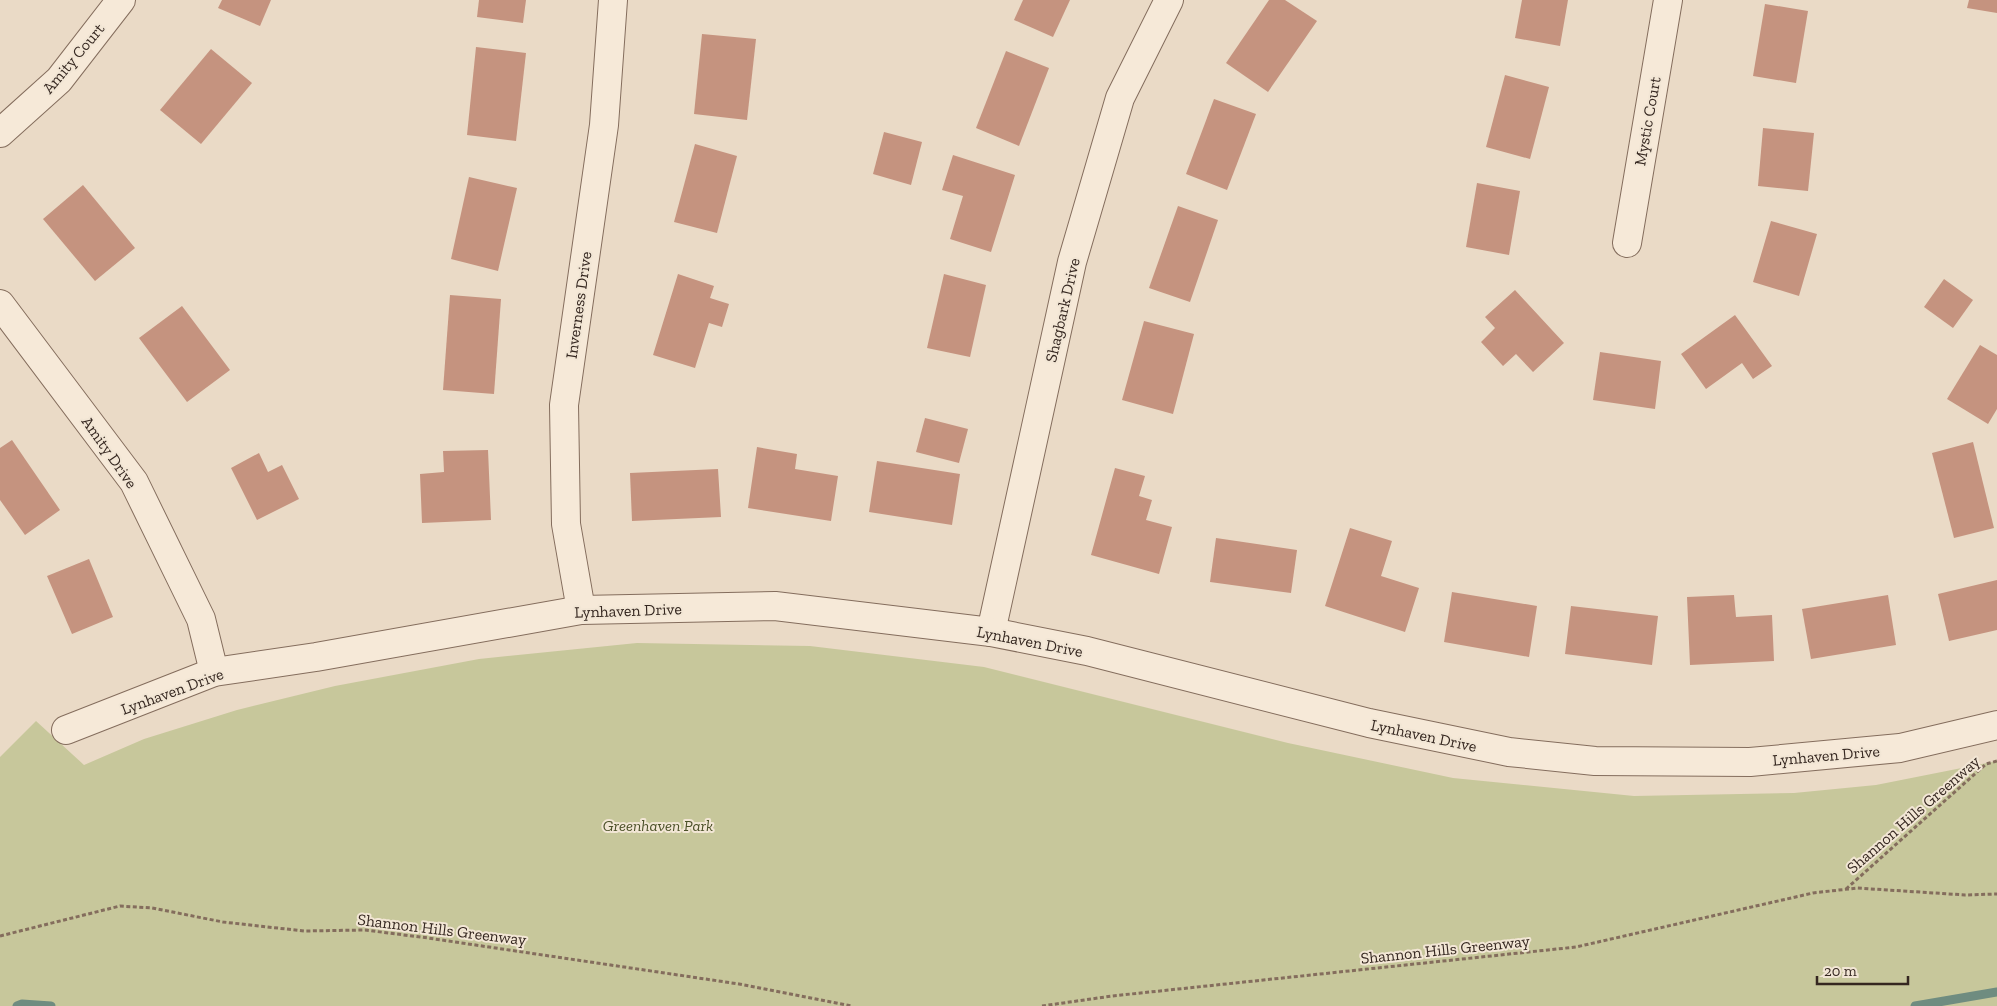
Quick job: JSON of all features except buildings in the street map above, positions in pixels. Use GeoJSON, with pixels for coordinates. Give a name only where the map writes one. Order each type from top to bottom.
{"type":"FeatureCollection","features":[{"type":"Feature","properties":{"kind":"street","name":"Amity Court"},"geometry":{"type":"LineString","coordinates":[[0,133],[59,80],[121,0]]}},
{"type":"Feature","properties":{"kind":"street","name":"Inverness Drive"},"geometry":{"type":"LineString","coordinates":[[581,610],[566,524],[564,405],[604,125],[613,0]]}},
{"type":"Feature","properties":{"kind":"street","name":"Shagbark Drive"},"geometry":{"type":"LineString","coordinates":[[991,632],[1072,262],[1120,98],[1169,0]]}},
{"type":"Feature","properties":{"kind":"street","name":"Mystic Court"},"geometry":{"type":"LineString","coordinates":[[1627,243],[1668,0]]}},
{"type":"Feature","properties":{"kind":"street","name":"Amity Drive"},"geometry":{"type":"LineString","coordinates":[[0,304],[134,482],[200,619],[214,672]]}},
{"type":"Feature","properties":{"kind":"street","name":"Lynhaven Drive"},"geometry":{"type":"LineString","coordinates":[[66,730],[214,672],[326,655],[581,610],[775,606],[991,632],[1087,651],[1369,723],[1509,752],[1595,761],[1750,762],[1900,748],[1997,725]]}},
{"type":"Feature","properties":{"kind":"path","name":"Shannon Hills Greenway"},"geometry":{"type":"LineString","coordinates":[[1846,890],[1986,764],[1997,761]]}},
{"type":"Feature","properties":{"kind":"path","name":"Shannon Hills Greenway"},"geometry":{"type":"LineString","coordinates":[[1042,1006],[1112,996],[1576,947],[1813,893],[1857,888],[1965,896],[1997,894]]}},
{"type":"Feature","properties":{"kind":"path","name":"Shannon Hills Greenway"},"geometry":{"type":"LineString","coordinates":[[0,936],[120,906],[152,908],[222,922],[295,930],[365,930],[438,939],[739,984],[852,1006]]}},
{"type":"Feature","properties":{"kind":"green space","name":"Greenhaven Park"},"geometry":{"type":"Polygon","coordinates":[[[637,643],[810,646],[984,667],[1288,743],[1453,778],[1634,796],[1794,793],[1876,785],[1997,761],[1997,1006],[0,1006],[0,757],[36,721],[84,765],[144,739],[237,710],[335,686],[479,659],[637,643]]]}},
{"type":"Feature","properties":{"kind":"waterway"},"geometry":{"type":"LineString","coordinates":[[1915,1006],[1997,992]]}},
{"type":"Feature","properties":{"kind":"waterway"},"geometry":{"type":"LineString","coordinates":[[17,1006],[22,1004],[51,1006]]}}]}
